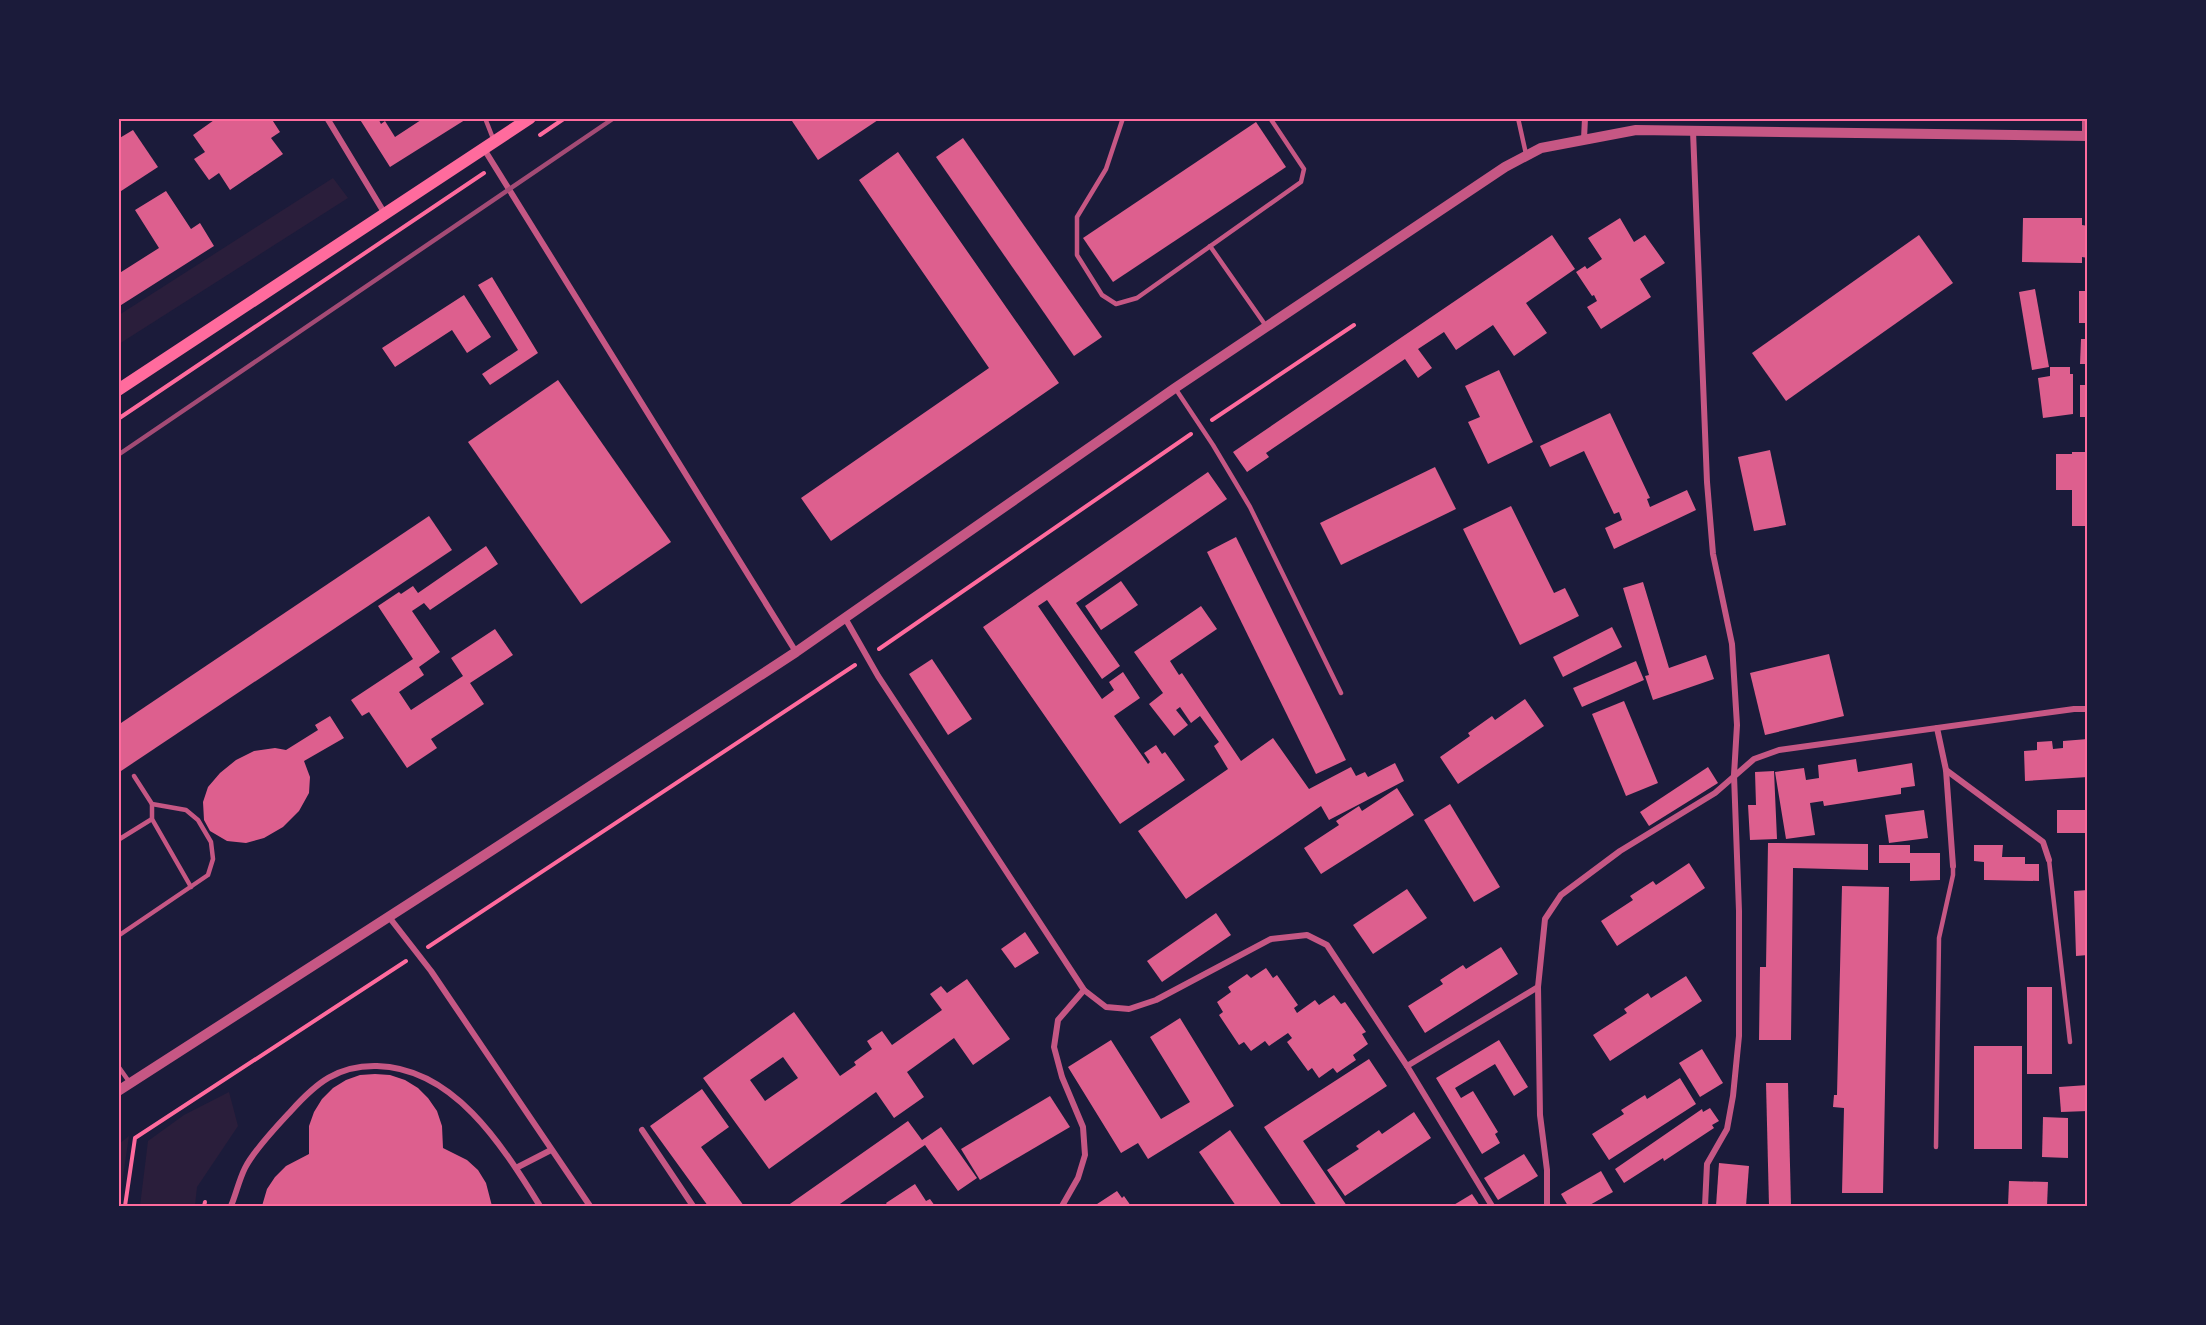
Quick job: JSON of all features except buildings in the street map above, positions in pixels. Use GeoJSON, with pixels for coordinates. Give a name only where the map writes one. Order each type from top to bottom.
{"type":"FeatureCollection","features":[{"type":"Feature","properties":{"kind":"main road"},"geometry":{"type":"LineString","coordinates":[[118,390],[530,118]]}},
{"type":"Feature","properties":{"kind":"street"},"geometry":{"type":"LineString","coordinates":[[327,118],[386,214]]}},
{"type":"Feature","properties":{"kind":"street"},"geometry":{"type":"LineString","coordinates":[[1584,139],[1585,118]]}},
{"type":"Feature","properties":{"kind":"street"},"geometry":{"type":"LineString","coordinates":[[118,1091],[796,651],[1175,388],[1268,328],[1505,167],[1541,148],[1636,130],[2086,136],[2085,118]]}},
{"type":"Feature","properties":{"kind":"street"},"geometry":{"type":"LineString","coordinates":[[1693,131],[1707,482],[1713,554],[1732,644],[1737,725],[1734,775],[1739,911],[1739,1036],[1727,1129],[1707,1164],[1705,1206]]}},
{"type":"Feature","properties":{"kind":"street"},"geometry":{"type":"LineString","coordinates":[[484,149],[796,651]]}},
{"type":"Feature","properties":{"kind":"street"},"geometry":{"type":"LineString","coordinates":[[844,617],[867,657],[1084,990],[1106,1007],[1129,1009],[1156,1000],[1272,939],[1307,935],[1327,945],[1407,1066],[1492,1206]]}},
{"type":"Feature","properties":{"kind":"street"},"geometry":{"type":"LineString","coordinates":[[1547,1206],[1548,1170],[1540,1115],[1538,987],[1545,920],[1561,895],[1620,852],[1715,793],[1754,759],[1779,750],[2074,709],[2088,709]]}},
{"type":"Feature","properties":{"kind":"street"},"geometry":{"type":"LineString","coordinates":[[1937,728],[1946,770],[1953,866]]}},
{"type":"Feature","properties":{"kind":"street"},"geometry":{"type":"LineString","coordinates":[[1946,770],[2043,842],[2049,860]]}},
{"type":"Feature","properties":{"kind":"street"},"geometry":{"type":"LineString","coordinates":[[389,917],[417,954],[590,1206]]}},
{"type":"Feature","properties":{"kind":"street"},"geometry":{"type":"LineString","coordinates":[[1407,1066],[1538,987]]}},
{"type":"Feature","properties":{"kind":"street"},"geometry":{"type":"LineString","coordinates":[[1062,1206],[1078,1178],[1085,1155],[1083,1127],[1062,1077],[1054,1047],[1058,1020],[1084,990]]}},
{"type":"Feature","properties":{"kind":"street"},"geometry":{"type":"LineString","coordinates":[[231,1206],[246,1166],[298,1103],[328,1077],[358,1066],[388,1066],[416,1072],[445,1089],[480,1122],[516,1168],[540,1206]]}},
{"type":"Feature","properties":{"kind":"street"},"geometry":{"type":"LineString","coordinates":[[642,1130],[693,1206]]}},
{"type":"Feature","properties":{"kind":"street"},"geometry":{"type":"LineString","coordinates":[[516,1168],[551,1150]]}},
{"type":"Feature","properties":{"kind":"lane"},"geometry":{"type":"LineString","coordinates":[[485,118],[495,142]]}},
{"type":"Feature","properties":{"kind":"lane"},"geometry":{"type":"LineString","coordinates":[[1123,118],[1106,169],[1077,217],[1077,255],[1102,296],[1116,304],[1137,298],[1301,182],[1304,169],[1270,118]]}},
{"type":"Feature","properties":{"kind":"lane"},"geometry":{"type":"LineString","coordinates":[[1518,118],[1527,156]]}},
{"type":"Feature","properties":{"kind":"lane"},"geometry":{"type":"LineString","coordinates":[[1210,246],[1268,328]]}},
{"type":"Feature","properties":{"kind":"lane"},"geometry":{"type":"LineString","coordinates":[[1175,388],[1250,507],[1341,693]]}},
{"type":"Feature","properties":{"kind":"lane"},"geometry":{"type":"LineString","coordinates":[[134,776],[152,804],[152,819],[191,887]]}},
{"type":"Feature","properties":{"kind":"lane"},"geometry":{"type":"LineString","coordinates":[[118,936],[208,875],[213,859],[211,842],[198,820],[186,810],[152,804]]}},
{"type":"Feature","properties":{"kind":"lane"},"geometry":{"type":"LineString","coordinates":[[118,840],[152,819]]}},
{"type":"Feature","properties":{"kind":"lane"},"geometry":{"type":"LineString","coordinates":[[2049,860],[2070,1042]]}},
{"type":"Feature","properties":{"kind":"lane"},"geometry":{"type":"LineString","coordinates":[[1936,1147],[1939,938],[1953,866]]}},
{"type":"Feature","properties":{"kind":"lane"},"geometry":{"type":"LineString","coordinates":[[118,1066],[130,1083]]}},
{"type":"Feature","properties":{"kind":"path"},"geometry":{"type":"LineString","coordinates":[[538,136],[565,118]]}},
{"type":"Feature","properties":{"kind":"path"},"geometry":{"type":"LineString","coordinates":[[118,419],[494,166]]}},
{"type":"Feature","properties":{"kind":"path"},"geometry":{"type":"LineString","coordinates":[[125,1206],[135,1138],[867,657],[1354,326]]}},
{"type":"Feature","properties":{"kind":"shaded area"},"geometry":{"type":"Polygon","coordinates":[[[333,178],[348,198],[119,344],[119,315],[333,178]]]}},
{"type":"Feature","properties":{"kind":"shaded area"},"geometry":{"type":"Polygon","coordinates":[[[229,1092],[238,1126],[197,1187],[195,1206],[140,1206],[148,1141],[184,1115],[229,1092]]]}},
{"type":"Feature","properties":{"kind":"shaded area"},"geometry":{"type":"Polygon","coordinates":[[[129,1136],[119,1203],[119,1144],[129,1136]]]}},
{"type":"Feature","properties":{"kind":"railway"},"geometry":{"type":"LineString","coordinates":[[118,455],[614,118]]}}]}
